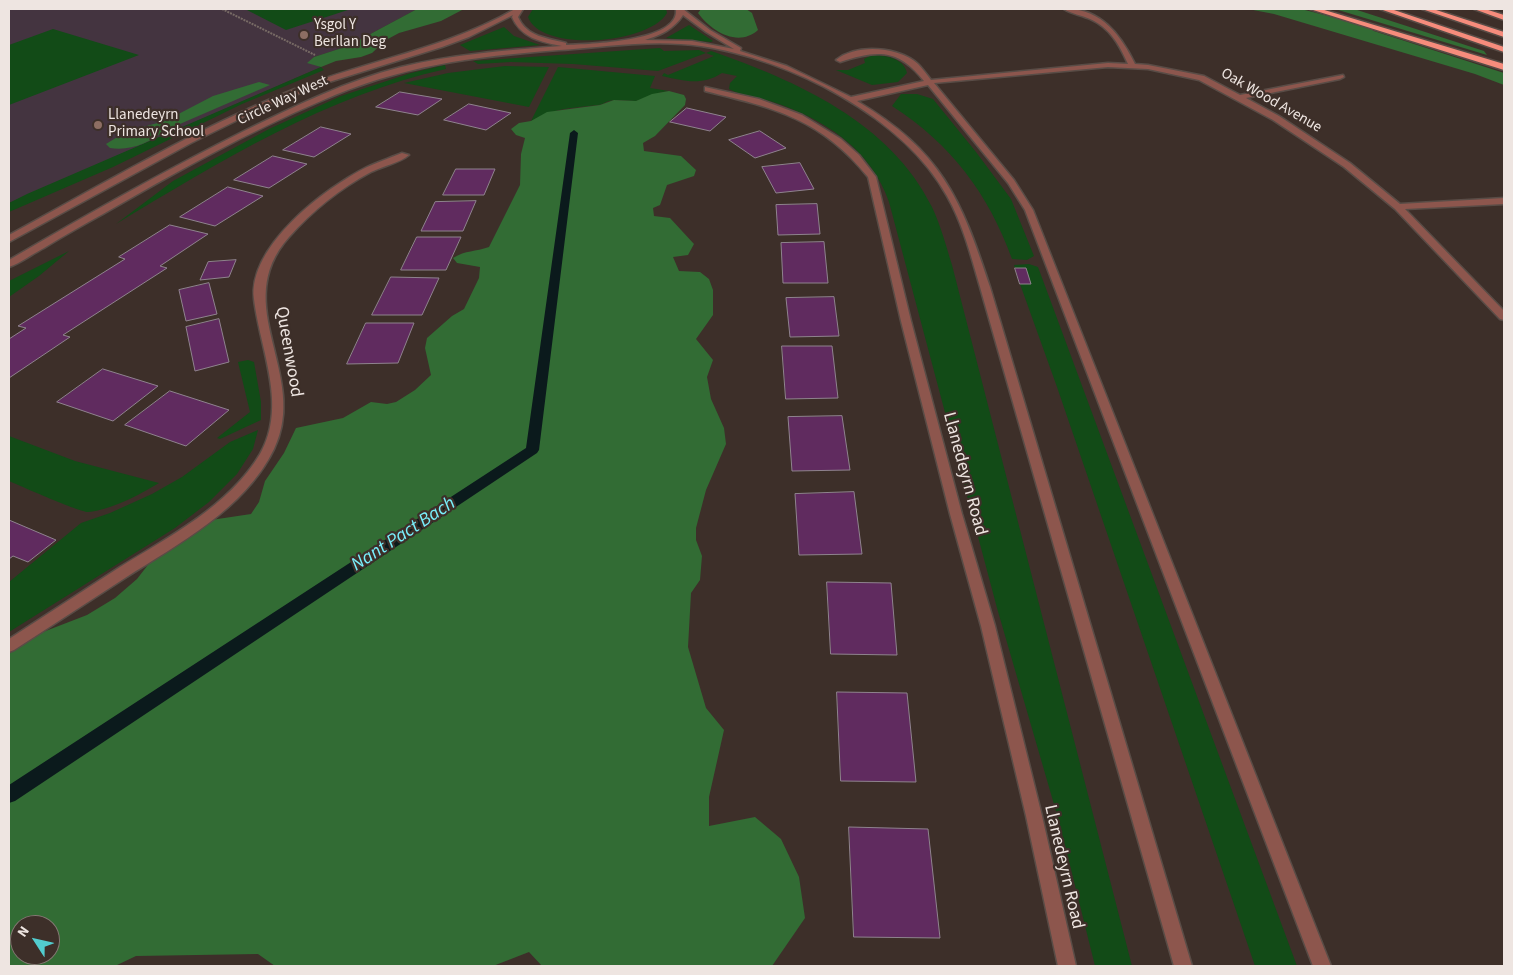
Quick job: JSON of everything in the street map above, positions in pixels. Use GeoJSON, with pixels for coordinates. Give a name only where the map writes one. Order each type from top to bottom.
{"type":"FeatureCollection","features":[{"type":"Feature","properties":{"kind":"highway"},"geometry":{"type":"LineString","coordinates":[[1314,9],[1504,67]]}},
{"type":"Feature","properties":{"kind":"highway"},"geometry":{"type":"LineString","coordinates":[[1384,9],[1504,50]]}},
{"type":"Feature","properties":{"kind":"highway"},"geometry":{"type":"LineString","coordinates":[[1426,9],[1504,35]]}},
{"type":"Feature","properties":{"kind":"highway"},"geometry":{"type":"LineString","coordinates":[[1478,9],[1504,18]]}},
{"type":"Feature","properties":{"kind":"street"},"geometry":{"type":"LineString","coordinates":[[519,9],[515,17],[518,26],[530,35],[551,42],[597,45],[626,42],[690,43],[747,53]]}},
{"type":"Feature","properties":{"kind":"street","name":"Circle Way West"},"geometry":{"type":"LineString","coordinates":[[9,239],[151,161],[290,94],[335,76],[458,40],[496,24],[519,9]]}},
{"type":"Feature","properties":{"kind":"street"},"geometry":{"type":"LineString","coordinates":[[626,42],[658,33],[673,24],[680,14],[679,9]]}},
{"type":"Feature","properties":{"kind":"street"},"geometry":{"type":"LineString","coordinates":[[679,9],[708,31],[747,53],[806,78],[850,100],[894,130],[922,156],[951,196],[965,224],[985,287],[1183,966]]}},
{"type":"Feature","properties":{"kind":"street"},"geometry":{"type":"LineString","coordinates":[[1066,9],[1099,20],[1112,29],[1119,37],[1132,65]]}},
{"type":"Feature","properties":{"kind":"street","name":"Circle Way West"},"geometry":{"type":"LineString","coordinates":[[9,264],[201,156],[337,91],[393,72],[441,61],[494,53],[597,45]]}},
{"type":"Feature","properties":{"kind":"street"},"geometry":{"type":"LineString","coordinates":[[840,60],[850,55],[864,52],[893,55],[908,60],[928,81],[1011,182],[1029,210],[1322,966]]}},
{"type":"Feature","properties":{"kind":"street","name":"Oak Wood Avenue"},"geometry":{"type":"LineString","coordinates":[[928,81],[1100,65],[1132,65],[1172,71],[1201,78],[1240,97],[1318,144],[1347,165],[1398,207],[1504,317]]}},
{"type":"Feature","properties":{"kind":"street"},"geometry":{"type":"LineString","coordinates":[[1240,97],[1340,77]]}},
{"type":"Feature","properties":{"kind":"street"},"geometry":{"type":"LineString","coordinates":[[850,100],[917,86],[928,81]]}},
{"type":"Feature","properties":{"kind":"street","name":"Llanedeyrn Road"},"geometry":{"type":"LineString","coordinates":[[708,89],[774,105],[818,125],[858,157],[872,177],[941,456],[990,635],[1034,816],[1067,966]]}},
{"type":"Feature","properties":{"kind":"street","name":"Queenwood"},"geometry":{"type":"LineString","coordinates":[[9,646],[184,534],[219,507],[243,484],[260,463],[278,424],[280,410],[259,297],[260,282],[265,264],[276,246],[291,228],[310,210],[369,170],[405,154]]}},
{"type":"Feature","properties":{"kind":"street"},"geometry":{"type":"LineString","coordinates":[[1398,207],[1504,201]]}},
{"type":"Feature","properties":{"kind":"path"},"geometry":{"type":"LineString","coordinates":[[222,9],[315,55]]}},
{"type":"Feature","properties":{"kind":"shaded area","name":"Llanedeyrn Primary School"},"geometry":{"type":"Polygon","coordinates":[[[9,9],[417,9],[348,46],[314,57],[309,62],[321,67],[9,203],[9,9]]]}},
{"type":"Feature","properties":{"kind":"green space"},"geometry":{"type":"Polygon","coordinates":[[[245,9],[351,9],[286,30],[245,9]]]}},
{"type":"Feature","properties":{"kind":"green space"},"geometry":{"type":"Polygon","coordinates":[[[417,9],[464,9],[441,21],[399,33],[386,40],[372,53],[361,57],[336,61],[321,67],[307,63],[314,57],[348,46],[417,9]]]}},
{"type":"Feature","properties":{"kind":"green space"},"geometry":{"type":"Polygon","coordinates":[[[533,9],[666,9],[667,13],[657,24],[640,32],[596,40],[573,40],[553,36],[537,28],[528,17],[533,9]]]}},
{"type":"Feature","properties":{"kind":"green space"},"geometry":{"type":"Polygon","coordinates":[[[701,9],[746,9],[752,13],[758,30],[742,37],[725,35],[703,20],[698,13],[701,9]]]}},
{"type":"Feature","properties":{"kind":"green space"},"geometry":{"type":"Polygon","coordinates":[[[1248,9],[1301,9],[1364,25],[1374,31],[1504,73],[1504,85],[1475,74],[1274,14],[1248,9]]]}},
{"type":"Feature","properties":{"kind":"green space"},"geometry":{"type":"Polygon","coordinates":[[[1335,9],[1354,9],[1484,51],[1487,55],[1335,9]]]}},
{"type":"Feature","properties":{"kind":"green space"},"geometry":{"type":"Polygon","coordinates":[[[689,25],[713,41],[666,38],[689,25]]]}},
{"type":"Feature","properties":{"kind":"green space"},"geometry":{"type":"Polygon","coordinates":[[[504,27],[514,36],[540,45],[470,51],[460,45],[504,27]]]}},
{"type":"Feature","properties":{"kind":"green space"},"geometry":{"type":"Polygon","coordinates":[[[53,29],[139,55],[9,105],[9,45],[53,29]]]}},
{"type":"Feature","properties":{"kind":"green space"},"geometry":{"type":"Polygon","coordinates":[[[660,48],[664,51],[699,50],[706,53],[658,71],[573,64],[511,62],[478,64],[473,61],[660,48]]]}},
{"type":"Feature","properties":{"kind":"green space"},"geometry":{"type":"Polygon","coordinates":[[[711,51],[776,76],[838,108],[866,128],[892,151],[914,177],[932,207],[952,265],[1132,966],[1095,966],[1060,825],[997,608],[889,202],[881,183],[858,152],[827,127],[792,109],[729,89],[730,83],[737,76],[722,73],[707,80],[693,81],[662,76],[664,73],[668,75],[714,56],[706,53],[711,51]]]}},
{"type":"Feature","properties":{"kind":"green space"},"geometry":{"type":"Polygon","coordinates":[[[872,55],[893,58],[902,64],[907,73],[898,82],[872,85],[836,70],[848,70],[865,63],[864,59],[872,55]]]}},
{"type":"Feature","properties":{"kind":"green space"},"geometry":{"type":"Polygon","coordinates":[[[445,65],[446,69],[359,95],[275,133],[194,177],[116,224],[173,181],[269,129],[341,96],[411,73],[445,65]]]}},
{"type":"Feature","properties":{"kind":"green space"},"geometry":{"type":"Polygon","coordinates":[[[505,66],[549,67],[529,107],[404,83],[448,73],[505,66]]]}},
{"type":"Feature","properties":{"kind":"green space"},"geometry":{"type":"Polygon","coordinates":[[[321,67],[324,70],[242,104],[113,167],[9,212],[9,203],[27,194],[321,67]]]}},
{"type":"Feature","properties":{"kind":"green space"},"geometry":{"type":"Polygon","coordinates":[[[558,67],[655,76],[650,88],[669,91],[636,101],[612,100],[599,105],[563,109],[548,113],[531,121],[558,67]]]}},
{"type":"Feature","properties":{"kind":"green space"},"geometry":{"type":"Polygon","coordinates":[[[259,82],[270,85],[166,130],[140,145],[118,149],[110,148],[106,144],[135,129],[165,121],[213,96],[259,82]]]}},
{"type":"Feature","properties":{"kind":"green space"},"geometry":{"type":"Polygon","coordinates":[[[669,91],[684,95],[686,99],[685,105],[655,136],[643,143],[644,151],[681,156],[696,170],[694,176],[667,185],[660,205],[653,208],[654,216],[670,218],[694,244],[688,255],[673,257],[679,271],[700,272],[709,279],[713,290],[713,315],[696,339],[713,360],[707,377],[711,399],[724,428],[726,444],[706,490],[696,528],[696,540],[702,556],[700,580],[691,593],[688,647],[706,708],[724,730],[709,797],[709,826],[755,817],[781,839],[799,877],[805,918],[772,966],[542,966],[529,952],[493,966],[275,966],[258,954],[136,956],[115,966],[9,966],[9,653],[43,632],[87,615],[115,598],[137,579],[154,557],[211,520],[251,514],[259,502],[265,481],[284,453],[296,428],[343,418],[371,402],[387,404],[396,402],[415,390],[431,375],[425,348],[427,338],[452,316],[464,309],[479,278],[480,267],[457,263],[453,258],[489,247],[520,185],[521,154],[525,138],[516,135],[511,129],[519,123],[531,121],[547,112],[600,105],[614,100],[636,101],[652,94],[669,91]]]}},
{"type":"Feature","properties":{"kind":"green space"},"geometry":{"type":"Polygon","coordinates":[[[901,94],[917,94],[933,99],[1011,199],[1034,256],[1027,260],[1012,259],[991,213],[965,172],[932,137],[892,106],[901,94]]]}},
{"type":"Feature","properties":{"kind":"green space"},"geometry":{"type":"Polygon","coordinates":[[[69,251],[39,276],[9,297],[9,281],[69,251]]]}},
{"type":"Feature","properties":{"kind":"green space"},"geometry":{"type":"Polygon","coordinates":[[[1029,264],[1038,267],[1297,966],[1255,966],[1020,284],[1031,284],[1026,269],[1015,268],[1014,265],[1029,264]]]}},
{"type":"Feature","properties":{"kind":"green space"},"geometry":{"type":"Polygon","coordinates":[[[248,360],[254,362],[261,402],[261,420],[220,439],[217,438],[250,412],[238,362],[248,360]]]}},
{"type":"Feature","properties":{"kind":"green space"},"geometry":{"type":"Polygon","coordinates":[[[258,430],[253,449],[237,474],[209,502],[175,528],[9,632],[9,582],[81,523],[110,513],[152,494],[182,477],[230,442],[258,430]]]}},
{"type":"Feature","properties":{"kind":"green space"},"geometry":{"type":"Polygon","coordinates":[[[9,436],[75,461],[159,483],[115,505],[97,511],[83,511],[9,481],[9,436]]]}},
{"type":"Feature","properties":{"kind":"building"},"geometry":{"type":"Polygon","coordinates":[[[400,92],[442,99],[418,115],[376,107],[400,92]]]}},
{"type":"Feature","properties":{"kind":"building"},"geometry":{"type":"Polygon","coordinates":[[[469,104],[511,113],[486,130],[444,120],[469,104]]]}},
{"type":"Feature","properties":{"kind":"building"},"geometry":{"type":"Polygon","coordinates":[[[687,108],[726,117],[710,131],[670,122],[687,108]]]}},
{"type":"Feature","properties":{"kind":"building"},"geometry":{"type":"Polygon","coordinates":[[[321,127],[351,134],[314,157],[283,150],[321,127]]]}},
{"type":"Feature","properties":{"kind":"building"},"geometry":{"type":"Polygon","coordinates":[[[760,131],[786,148],[755,158],[729,140],[760,131]]]}},
{"type":"Feature","properties":{"kind":"building"},"geometry":{"type":"Polygon","coordinates":[[[273,156],[307,164],[269,188],[234,180],[273,156]]]}},
{"type":"Feature","properties":{"kind":"building"},"geometry":{"type":"Polygon","coordinates":[[[800,163],[814,189],[776,193],[762,167],[800,163]]]}},
{"type":"Feature","properties":{"kind":"building"},"geometry":{"type":"Polygon","coordinates":[[[456,169],[495,169],[484,195],[443,195],[456,169]]]}},
{"type":"Feature","properties":{"kind":"building"},"geometry":{"type":"Polygon","coordinates":[[[228,187],[263,196],[215,226],[180,217],[228,187]]]}},
{"type":"Feature","properties":{"kind":"building"},"geometry":{"type":"Polygon","coordinates":[[[476,201],[463,231],[421,231],[435,202],[476,201]]]}},
{"type":"Feature","properties":{"kind":"building"},"geometry":{"type":"Polygon","coordinates":[[[817,204],[820,234],[778,235],[776,205],[817,204]]]}},
{"type":"Feature","properties":{"kind":"building"},"geometry":{"type":"Polygon","coordinates":[[[170,225],[208,234],[160,266],[167,268],[63,335],[70,337],[9,378],[9,339],[26,328],[18,326],[125,259],[119,257],[170,225]]]}},
{"type":"Feature","properties":{"kind":"building"},"geometry":{"type":"Polygon","coordinates":[[[417,237],[461,237],[446,270],[401,270],[417,237]]]}},
{"type":"Feature","properties":{"kind":"building"},"geometry":{"type":"Polygon","coordinates":[[[824,242],[828,283],[783,283],[781,243],[824,242]]]}},
{"type":"Feature","properties":{"kind":"building"},"geometry":{"type":"Polygon","coordinates":[[[236,260],[229,277],[200,280],[208,262],[236,260]]]}},
{"type":"Feature","properties":{"kind":"building"},"geometry":{"type":"Polygon","coordinates":[[[1015,268],[1026,268],[1031,284],[1020,284],[1015,268]]]}},
{"type":"Feature","properties":{"kind":"building"},"geometry":{"type":"Polygon","coordinates":[[[391,277],[439,278],[422,315],[372,315],[391,277]]]}},
{"type":"Feature","properties":{"kind":"building"},"geometry":{"type":"Polygon","coordinates":[[[209,283],[217,314],[186,321],[179,290],[209,283]]]}},
{"type":"Feature","properties":{"kind":"building"},"geometry":{"type":"Polygon","coordinates":[[[834,297],[839,336],[790,337],[786,298],[834,297]]]}},
{"type":"Feature","properties":{"kind":"building"},"geometry":{"type":"Polygon","coordinates":[[[219,319],[229,362],[195,371],[186,327],[219,319]]]}},
{"type":"Feature","properties":{"kind":"building"},"geometry":{"type":"Polygon","coordinates":[[[366,323],[414,323],[398,363],[347,364],[366,323]]]}},
{"type":"Feature","properties":{"kind":"building"},"geometry":{"type":"Polygon","coordinates":[[[782,346],[832,346],[838,398],[786,399],[782,346]]]}},
{"type":"Feature","properties":{"kind":"building"},"geometry":{"type":"Polygon","coordinates":[[[103,369],[158,386],[113,421],[57,402],[103,369]]]}},
{"type":"Feature","properties":{"kind":"building"},"geometry":{"type":"Polygon","coordinates":[[[170,391],[229,410],[186,446],[125,425],[170,391]]]}},
{"type":"Feature","properties":{"kind":"building"},"geometry":{"type":"Polygon","coordinates":[[[842,416],[850,470],[792,471],[788,417],[842,416]]]}},
{"type":"Feature","properties":{"kind":"building"},"geometry":{"type":"Polygon","coordinates":[[[854,492],[862,554],[799,555],[795,494],[854,492]]]}},
{"type":"Feature","properties":{"kind":"building"},"geometry":{"type":"Polygon","coordinates":[[[9,520],[56,540],[28,562],[13,556],[9,559],[9,520]]]}},
{"type":"Feature","properties":{"kind":"building"},"geometry":{"type":"Polygon","coordinates":[[[827,582],[891,583],[897,655],[831,654],[827,582]]]}},
{"type":"Feature","properties":{"kind":"building"},"geometry":{"type":"Polygon","coordinates":[[[837,692],[907,693],[916,782],[841,781],[837,692]]]}},
{"type":"Feature","properties":{"kind":"building"},"geometry":{"type":"Polygon","coordinates":[[[849,827],[928,829],[940,938],[854,937],[849,827]]]}},
{"type":"Feature","properties":{"kind":"waterway","name":"Nant Pact Bach"},"geometry":{"type":"LineString","coordinates":[[9,795],[532,450],[574,133]]}},
{"type":"Feature","properties":{"kind":"place","name":"Ysgol Y Berllan Deg"},"geometry":{"type":"Point","coordinates":[304,35]}},
{"type":"Feature","properties":{"kind":"place","name":"Llanedeyrn Primary School"},"geometry":{"type":"Point","coordinates":[98,125]}}]}
